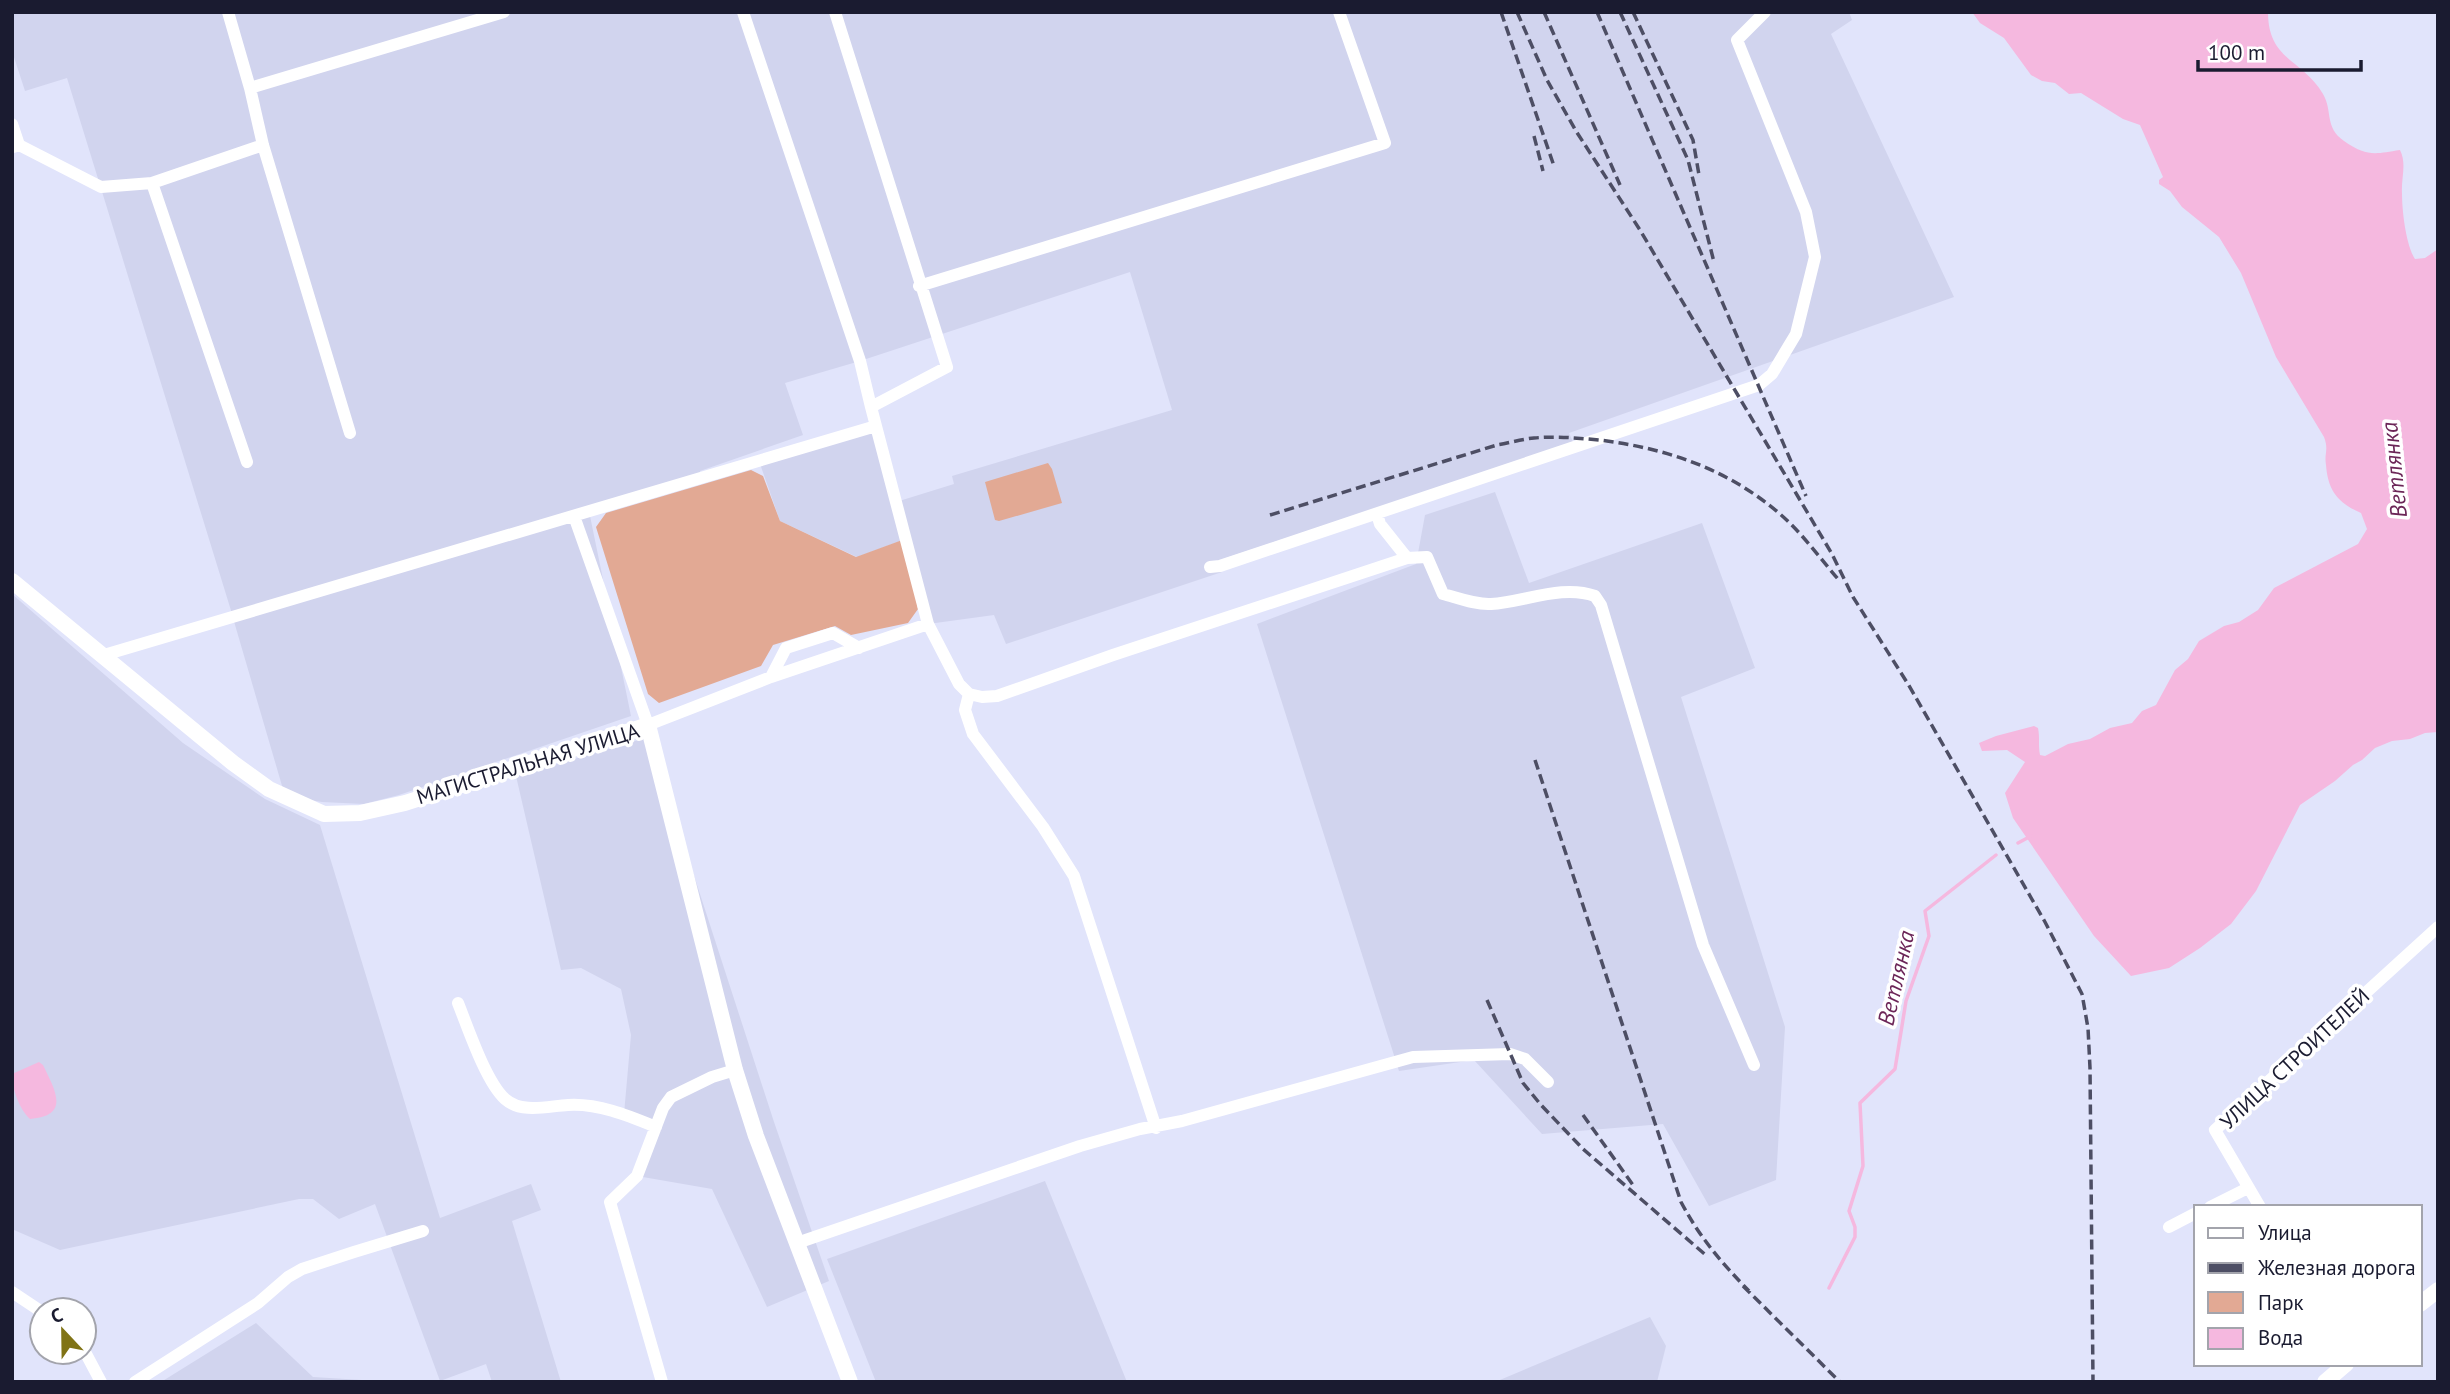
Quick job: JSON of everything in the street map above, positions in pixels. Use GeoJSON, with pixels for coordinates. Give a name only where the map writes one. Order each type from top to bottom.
{"type":"FeatureCollection","features":[{"type":"Feature","properties":{"kind":"main road","name":"МАГИСТРАЛЬНАЯ УЛИЦА"},"geometry":{"type":"LineString","coordinates":[[12,580],[233,763],[269,789],[324,814],[360,813],[404,803],[648,725],[736,1070],[757,1136],[850,1382]]}},
{"type":"Feature","properties":{"kind":"main road"},"geometry":{"type":"LineString","coordinates":[[2422,1302],[2438,1290]]}},
{"type":"Feature","properties":{"kind":"main road"},"geometry":{"type":"LineString","coordinates":[[2325,1382],[2344,1366]]}},
{"type":"Feature","properties":{"kind":"street"},"geometry":{"type":"LineString","coordinates":[[228,12],[264,145],[350,433]]}},
{"type":"Feature","properties":{"kind":"street"},"geometry":{"type":"LineString","coordinates":[[250,88],[504,12]]}},
{"type":"Feature","properties":{"kind":"street"},"geometry":{"type":"LineString","coordinates":[[743,12],[856,348],[928,624],[959,684],[969,694],[997,696],[1407,558],[1427,557],[1443,594],[1487,604],[1515,602],[1571,590],[1595,596],[1601,605],[1703,945],[1754,1065]]}},
{"type":"Feature","properties":{"kind":"street"},"geometry":{"type":"LineString","coordinates":[[835,12],[919,286],[947,367],[871,407]]}},
{"type":"Feature","properties":{"kind":"street"},"geometry":{"type":"LineString","coordinates":[[919,286],[1385,143],[1339,12]]}},
{"type":"Feature","properties":{"kind":"street"},"geometry":{"type":"LineString","coordinates":[[1210,567],[1377,514],[1759,385],[1772,374],[1796,334],[1815,257],[1806,212],[1737,40],[1765,12]]}},
{"type":"Feature","properties":{"kind":"street"},"geometry":{"type":"LineString","coordinates":[[12,124],[15,146],[101,187],[152,183],[264,145]]}},
{"type":"Feature","properties":{"kind":"street"},"geometry":{"type":"LineString","coordinates":[[152,183],[247,462]]}},
{"type":"Feature","properties":{"kind":"street"},"geometry":{"type":"LineString","coordinates":[[104,655],[876,426]]}},
{"type":"Feature","properties":{"kind":"street"},"geometry":{"type":"LineString","coordinates":[[1377,514],[1380,524],[1407,558]]}},
{"type":"Feature","properties":{"kind":"street"},"geometry":{"type":"LineString","coordinates":[[574,516],[648,725],[771,677],[928,624]]}},
{"type":"Feature","properties":{"kind":"street"},"geometry":{"type":"LineString","coordinates":[[771,677],[786,648],[833,633],[859,648]]}},
{"type":"Feature","properties":{"kind":"street"},"geometry":{"type":"LineString","coordinates":[[969,694],[965,710],[973,734],[1043,827],[1073,876],[1156,1128]]}},
{"type":"Feature","properties":{"kind":"street","name":"УЛИЦА СТРОИТЕЛЕЙ"},"geometry":{"type":"LineString","coordinates":[[2259,1205],[2215,1130],[2438,927]]}},
{"type":"Feature","properties":{"kind":"street"},"geometry":{"type":"LineString","coordinates":[[458,1003],[495,1086],[505,1099],[514,1105],[535,1109],[583,1105],[627,1116],[656,1127]]}},
{"type":"Feature","properties":{"kind":"street"},"geometry":{"type":"LineString","coordinates":[[797,1243],[1080,1146],[1140,1129],[1156,1128],[1413,1057],[1510,1054],[1525,1059],[1548,1082]]}},
{"type":"Feature","properties":{"kind":"street"},"geometry":{"type":"LineString","coordinates":[[662,1382],[610,1202],[637,1176],[663,1108],[671,1097],[712,1077],[736,1070]]}},
{"type":"Feature","properties":{"kind":"street"},"geometry":{"type":"LineString","coordinates":[[2214,1205],[2248,1188]]}},
{"type":"Feature","properties":{"kind":"street"},"geometry":{"type":"LineString","coordinates":[[2169,1227],[2194,1214]]}},
{"type":"Feature","properties":{"kind":"street"},"geometry":{"type":"LineString","coordinates":[[135,1382],[258,1303],[288,1277],[341,1256],[423,1231]]}},
{"type":"Feature","properties":{"kind":"street"},"geometry":{"type":"LineString","coordinates":[[12,1292],[28,1303]]}},
{"type":"Feature","properties":{"kind":"street"},"geometry":{"type":"LineString","coordinates":[[92,1366],[101,1382]]}},
{"type":"Feature","properties":{"kind":"shaded area"},"geometry":{"type":"Polygon","coordinates":[[[12,12],[1849,12],[1852,20],[1831,34],[1954,297],[1569,433],[1574,444],[1219,560],[1222,572],[1006,644],[994,615],[928,624],[906,539],[857,557],[780,521],[759,461],[876,426],[896,502],[954,484],[952,476],[1172,410],[1130,272],[785,383],[803,435],[700,471],[701,477],[233,617],[67,78],[25,91],[12,51],[12,12]]]}},
{"type":"Feature","properties":{"kind":"shaded area"},"geometry":{"type":"Polygon","coordinates":[[[1495,492],[1529,583],[1702,523],[1755,668],[1681,697],[1785,1027],[1776,1180],[1709,1206],[1663,1124],[1542,1134],[1474,1060],[1399,1071],[1257,624],[1416,564],[1425,515],[1495,492]]]}},
{"type":"Feature","properties":{"kind":"shaded area"},"geometry":{"type":"Polygon","coordinates":[[[589,511],[631,716],[399,795],[364,804],[322,802],[285,796],[233,618],[589,511]]]}},
{"type":"Feature","properties":{"kind":"shaded area"},"geometry":{"type":"Polygon","coordinates":[[[12,594],[183,743],[265,799],[320,825],[440,1218],[531,1184],[541,1210],[512,1221],[561,1382],[492,1382],[486,1364],[440,1381],[375,1204],[339,1219],[313,1199],[299,1199],[60,1250],[14,1230],[12,594]]]}},
{"type":"Feature","properties":{"kind":"shaded area"},"geometry":{"type":"Polygon","coordinates":[[[649,737],[774,1122],[829,1281],[767,1307],[712,1189],[637,1176],[655,1127],[624,1114],[631,1035],[621,989],[581,968],[561,970],[516,776],[649,737]]]}},
{"type":"Feature","properties":{"kind":"shaded area"},"geometry":{"type":"Polygon","coordinates":[[[1045,1181],[1127,1382],[876,1382],[827,1259],[1045,1181]]]}},
{"type":"Feature","properties":{"kind":"shaded area"},"geometry":{"type":"Polygon","coordinates":[[[1650,1317],[1666,1346],[1657,1382],[1495,1382],[1650,1317]]]}},
{"type":"Feature","properties":{"kind":"shaded area"},"geometry":{"type":"Polygon","coordinates":[[[256,1323],[313,1377],[395,1382],[161,1382],[256,1323]]]}},
{"type":"Feature","properties":{"kind":"green space"},"geometry":{"type":"Polygon","coordinates":[[[1048,463],[1062,503],[995,520],[985,482],[1048,463]]]}},
{"type":"Feature","properties":{"kind":"green space"},"geometry":{"type":"Polygon","coordinates":[[[751,470],[763,476],[780,521],[856,557],[905,539],[918,609],[908,623],[851,635],[835,626],[773,645],[761,666],[659,703],[648,694],[596,527],[606,513],[751,470]]]}},
{"type":"Feature","properties":{"kind":"water"},"geometry":{"type":"Polygon","coordinates":[[[1972,12],[2268,12],[2274,41],[2288,58],[2315,82],[2326,100],[2331,124],[2338,136],[2365,152],[2400,150],[2404,218],[2412,253],[2415,259],[2425,258],[2438,249],[2438,732],[2392,741],[2375,748],[2300,805],[2256,891],[2231,924],[2169,968],[2131,976],[2094,936],[2013,818],[2005,793],[2025,762],[2007,750],[1982,751],[1979,743],[2034,726],[2038,728],[2040,755],[2045,756],[2068,744],[2090,739],[2110,728],[2132,723],[2142,711],[2156,705],[2175,670],[2188,659],[2199,641],[2258,610],[2274,588],[2358,544],[2367,529],[2361,513],[2346,505],[2332,489],[2327,474],[2324,437],[2276,357],[2241,273],[2219,237],[2159,184],[2163,177],[2140,125],[2123,119],[2081,93],[2069,94],[2055,83],[2042,81],[2031,75],[2004,38],[1980,23],[1972,12]]]}},
{"type":"Feature","properties":{"kind":"water"},"geometry":{"type":"Polygon","coordinates":[[[39,1062],[43,1065],[55,1092],[55,1107],[43,1117],[30,1119],[17,1098],[12,1074],[39,1062]]]}},
{"type":"Feature","properties":{"kind":"waterway","name":"Ветлянка"},"geometry":{"type":"LineString","coordinates":[[2018,843],[2031,836]]}},
{"type":"Feature","properties":{"kind":"waterway","name":"Ветлянка"},"geometry":{"type":"LineString","coordinates":[[1829,1288],[1855,1237],[1855,1227],[1849,1211],[1863,1166],[1860,1103],[1895,1069],[1906,1001],[1929,936],[1925,911],[1996,855]]}},
{"type":"Feature","properties":{"kind":"railway"},"geometry":{"type":"LineString","coordinates":[[1501,12],[1554,166]]}},
{"type":"Feature","properties":{"kind":"railway"},"geometry":{"type":"LineString","coordinates":[[1517,12],[1547,80],[1576,131],[1640,230],[1832,554],[1853,597],[1908,684],[2045,922],[2082,994],[2088,1028],[2090,1068],[2093,1382]]}},
{"type":"Feature","properties":{"kind":"railway"},"geometry":{"type":"LineString","coordinates":[[1544,12],[1620,185]]}},
{"type":"Feature","properties":{"kind":"railway"},"geometry":{"type":"LineString","coordinates":[[1597,12],[1806,496]]}},
{"type":"Feature","properties":{"kind":"railway"},"geometry":{"type":"LineString","coordinates":[[1620,12],[1688,160],[1714,262]]}},
{"type":"Feature","properties":{"kind":"railway"},"geometry":{"type":"LineString","coordinates":[[1633,12],[1693,140],[1699,175]]}},
{"type":"Feature","properties":{"kind":"railway"},"geometry":{"type":"LineString","coordinates":[[1534,136],[1543,171]]}},
{"type":"Feature","properties":{"kind":"railway"},"geometry":{"type":"LineString","coordinates":[[1270,515],[1497,445],[1542,437],[1599,440],[1672,455],[1718,473],[1739,485],[1788,521],[1838,579]]}},
{"type":"Feature","properties":{"kind":"railway"},"geometry":{"type":"LineString","coordinates":[[1535,760],[1681,1202],[1712,1249],[1749,1291]]}},
{"type":"Feature","properties":{"kind":"railway"},"geometry":{"type":"LineString","coordinates":[[1487,1000],[1523,1083],[1541,1105],[1583,1149],[1708,1257]]}},
{"type":"Feature","properties":{"kind":"railway"},"geometry":{"type":"LineString","coordinates":[[1583,1115],[1633,1185]]}},
{"type":"Feature","properties":{"kind":"railway"},"geometry":{"type":"LineString","coordinates":[[1743,1286],[1840,1382]]}}]}
